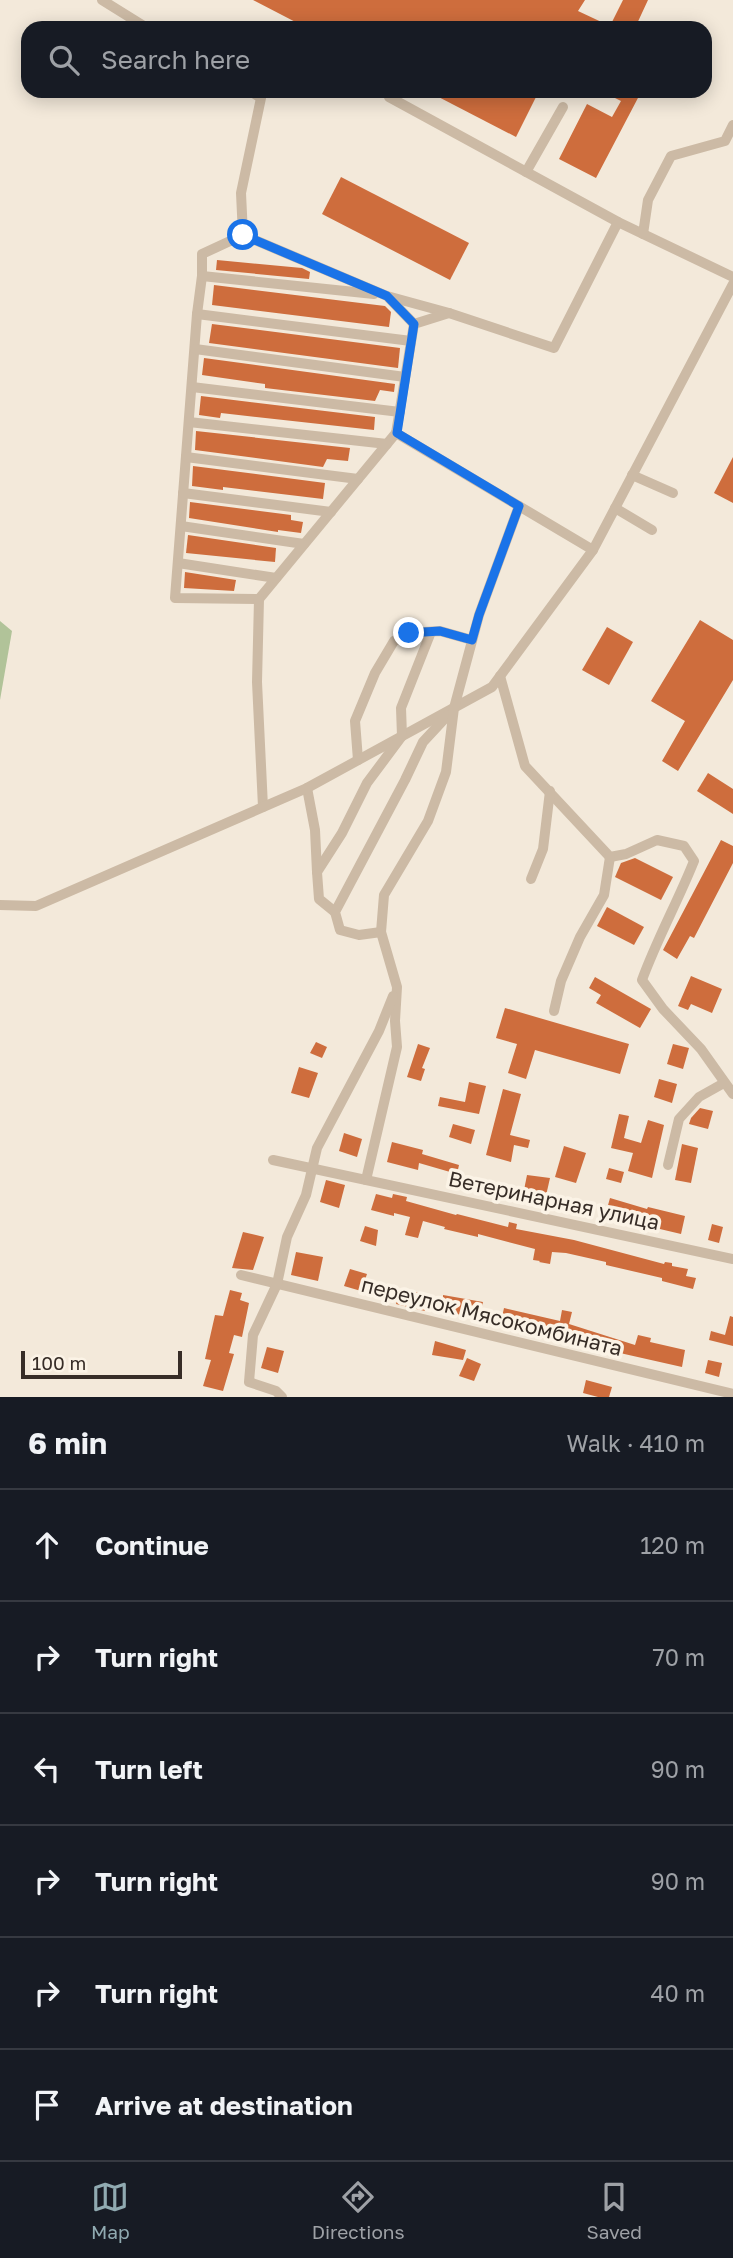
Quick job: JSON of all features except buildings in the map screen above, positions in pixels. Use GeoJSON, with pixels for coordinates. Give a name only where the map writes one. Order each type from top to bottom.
{"type":"FeatureCollection","features":[{"type":"Feature","properties":{"kind":"street"},"geometry":{"type":"LineString","coordinates":[[102,0],[136,21]]}},
{"type":"Feature","properties":{"kind":"street"},"geometry":{"type":"LineString","coordinates":[[243,235],[241,193],[261,98]]}},
{"type":"Feature","properties":{"kind":"street"},"geometry":{"type":"LineString","coordinates":[[391,98],[618,222],[733,277]]}},
{"type":"Feature","properties":{"kind":"street"},"geometry":{"type":"LineString","coordinates":[[526,172],[563,107]]}},
{"type":"Feature","properties":{"kind":"street"},"geometry":{"type":"LineString","coordinates":[[643,234],[648,200],[671,156],[725,141],[733,125]]}},
{"type":"Feature","properties":{"kind":"street"},"geometry":{"type":"LineString","coordinates":[[259,598],[175,598],[202,254],[243,235],[387,296],[449,313],[554,348],[618,222]]}},
{"type":"Feature","properties":{"kind":"street"},"geometry":{"type":"LineString","coordinates":[[202,276],[387,296],[414,324]]}},
{"type":"Feature","properties":{"kind":"street"},"geometry":{"type":"LineString","coordinates":[[0,905],[36,906],[307,788],[492,687],[593,550],[733,284]]}},
{"type":"Feature","properties":{"kind":"street"},"geometry":{"type":"LineString","coordinates":[[414,324],[449,313]]}},
{"type":"Feature","properties":{"kind":"street"},"geometry":{"type":"LineString","coordinates":[[197,314],[411,341]]}},
{"type":"Feature","properties":{"kind":"street"},"geometry":{"type":"LineString","coordinates":[[263,807],[257,682],[259,598],[397,433],[414,324]]}},
{"type":"Feature","properties":{"kind":"street"},"geometry":{"type":"LineString","coordinates":[[195,349],[405,377]]}},
{"type":"Feature","properties":{"kind":"street"},"geometry":{"type":"LineString","coordinates":[[192,387],[400,412]]}},
{"type":"Feature","properties":{"kind":"street"},"geometry":{"type":"LineString","coordinates":[[189,422],[387,444]]}},
{"type":"Feature","properties":{"kind":"street"},"geometry":{"type":"LineString","coordinates":[[397,433],[593,550]]}},
{"type":"Feature","properties":{"kind":"street"},"geometry":{"type":"LineString","coordinates":[[186,457],[358,479]]}},
{"type":"Feature","properties":{"kind":"street"},"geometry":{"type":"LineString","coordinates":[[632,475],[673,493]]}},
{"type":"Feature","properties":{"kind":"street"},"geometry":{"type":"LineString","coordinates":[[183,494],[331,512]]}},
{"type":"Feature","properties":{"kind":"street"},"geometry":{"type":"LineString","coordinates":[[366,1180],[397,1047],[397,987],[381,932],[384,895],[428,821],[446,772],[454,708],[472,640],[519,506]]}},
{"type":"Feature","properties":{"kind":"street"},"geometry":{"type":"LineString","coordinates":[[614,508],[652,530]]}},
{"type":"Feature","properties":{"kind":"street"},"geometry":{"type":"LineString","coordinates":[[181,526],[304,544]]}},
{"type":"Feature","properties":{"kind":"street"},"geometry":{"type":"LineString","coordinates":[[178,563],[276,578]]}},
{"type":"Feature","properties":{"kind":"street"},"geometry":{"type":"LineString","coordinates":[[358,760],[355,721],[375,673],[394,641],[409,633],[440,631],[472,640]]}},
{"type":"Feature","properties":{"kind":"street"},"geometry":{"type":"LineString","coordinates":[[317,872],[342,833],[367,783],[401,736],[401,708],[431,632]]}},
{"type":"Feature","properties":{"kind":"street"},"geometry":{"type":"LineString","coordinates":[[500,676],[525,766],[610,857]]}},
{"type":"Feature","properties":{"kind":"street"},"geometry":{"type":"LineString","coordinates":[[335,912],[423,742],[454,708]]}},
{"type":"Feature","properties":{"kind":"street"},"geometry":{"type":"LineString","coordinates":[[307,788],[315,830],[319,898],[335,912],[340,930],[359,934],[381,932]]}},
{"type":"Feature","properties":{"kind":"street"},"geometry":{"type":"LineString","coordinates":[[531,879],[543,849],[550,791]]}},
{"type":"Feature","properties":{"kind":"street"},"geometry":{"type":"LineString","coordinates":[[610,857],[657,840],[684,846],[694,861],[642,980],[663,1009],[701,1049],[733,1094]]}},
{"type":"Feature","properties":{"kind":"street"},"geometry":{"type":"LineString","coordinates":[[554,1011],[561,981],[580,937],[604,895],[610,857]]}},
{"type":"Feature","properties":{"kind":"street"},"geometry":{"type":"LineString","coordinates":[[282,1397],[276,1391],[249,1382],[253,1335],[277,1284],[287,1237],[306,1195],[317,1148],[379,1031],[397,987]]}},
{"type":"Feature","properties":{"kind":"street"},"geometry":{"type":"LineString","coordinates":[[668,1165],[679,1119],[699,1097],[724,1083]]}},
{"type":"Feature","properties":{"kind":"street","name":"Ветеринарная улица"},"geometry":{"type":"LineString","coordinates":[[273,1160],[733,1259]]}},
{"type":"Feature","properties":{"kind":"street","name":"переулок Мясокомбината"},"geometry":{"type":"LineString","coordinates":[[241,1275],[733,1394]]}},
{"type":"Feature","properties":{"kind":"green space"},"geometry":{"type":"Polygon","coordinates":[[[0,621],[12,631],[0,700],[0,621]]]}},
{"type":"Feature","properties":{"kind":"route"},"geometry":{"type":"LineString","coordinates":[[243,235],[387,296],[414,324],[397,433],[519,506],[472,640],[440,631],[409,633]]}}]}
